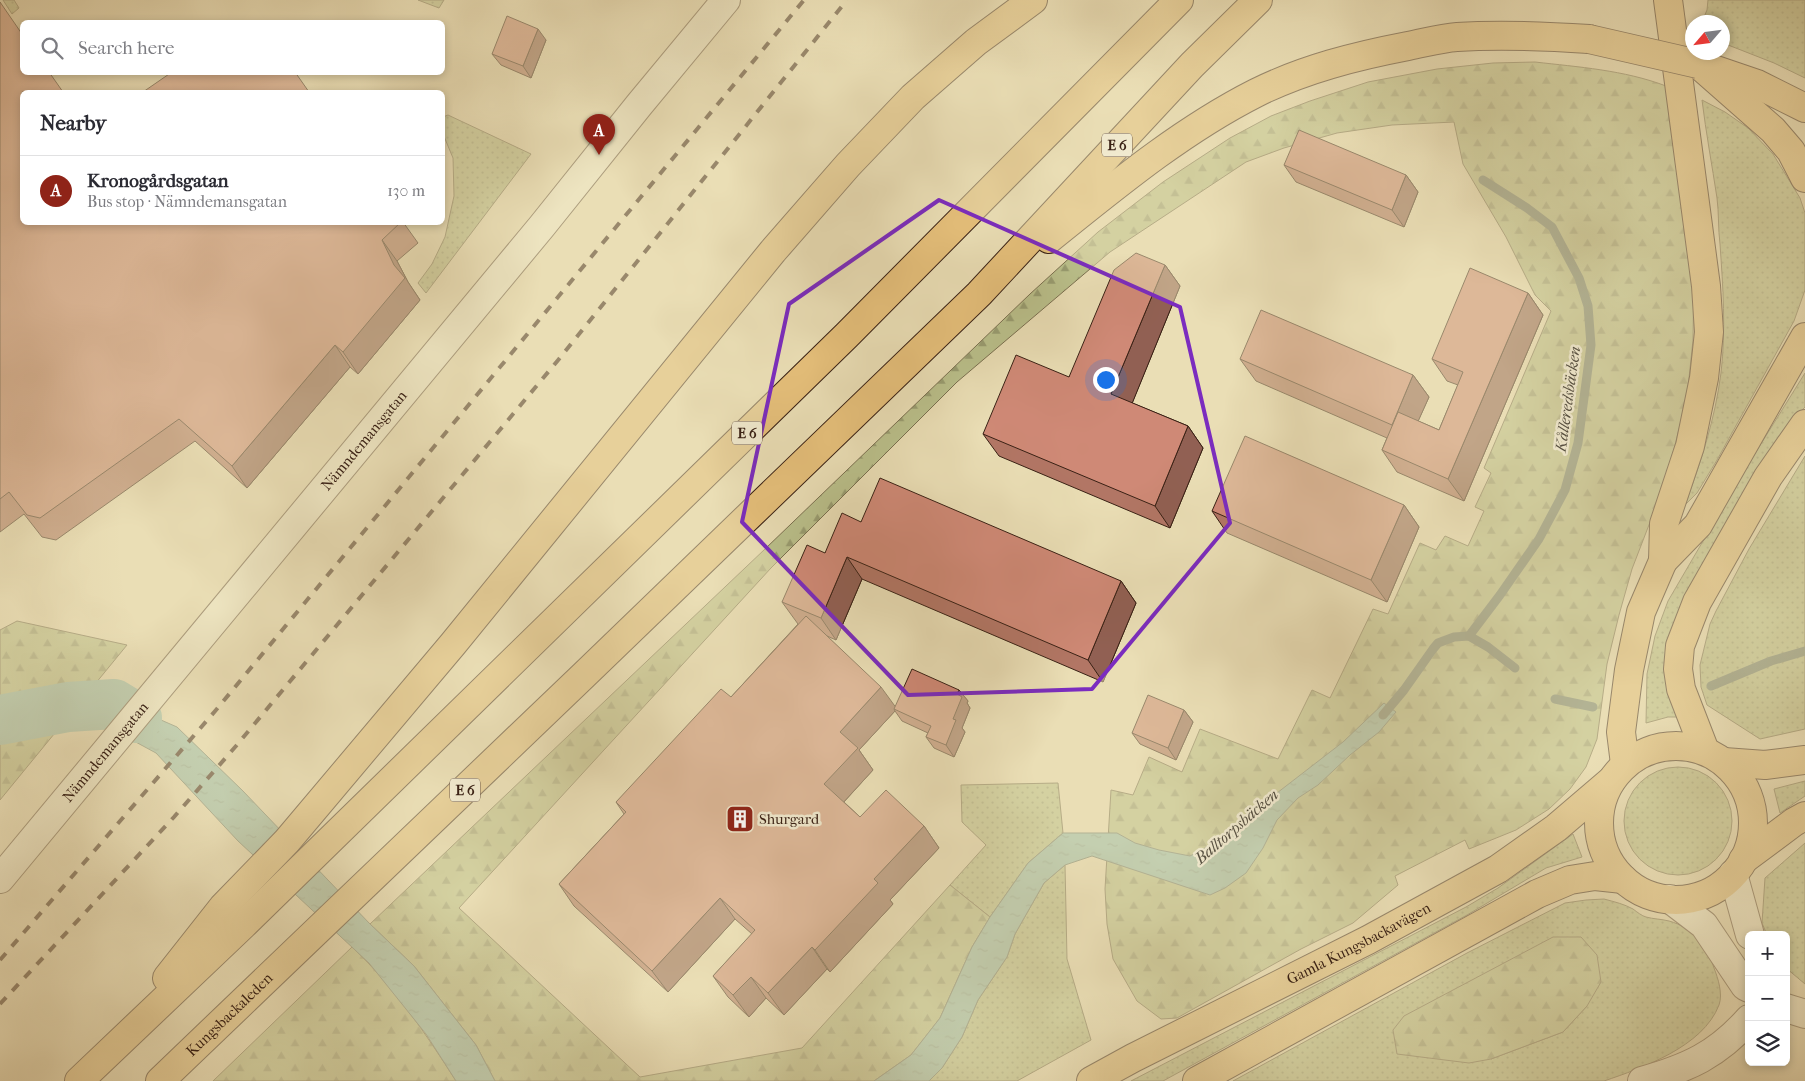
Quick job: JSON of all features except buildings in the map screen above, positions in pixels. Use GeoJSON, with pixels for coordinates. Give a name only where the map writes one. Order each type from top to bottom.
{"type":"FeatureCollection","features":[{"type":"Feature","properties":{"kind":"main road","name":"E 6"},"geometry":{"type":"LineString","coordinates":[[80,1081],[243,925],[840,342],[1179,0]]}},
{"type":"Feature","properties":{"kind":"main road","name":"E 6"},"geometry":{"type":"LineString","coordinates":[[979,294],[1192,65],[1258,0]]}},
{"type":"Feature","properties":{"kind":"main road"},"geometry":{"type":"LineString","coordinates":[[1664,561],[1664,524],[1690,446],[1704,378],[1709,332],[1706,286],[1668,0]]}},
{"type":"Feature","properties":{"kind":"main road"},"geometry":{"type":"LineString","coordinates":[[108,1054],[223,906],[287,841],[453,644],[773,251],[913,98],[976,42],[1022,7]]}},
{"type":"Feature","properties":{"kind":"main road"},"geometry":{"type":"LineString","coordinates":[[979,294],[1170,145],[1222,112],[1258,92],[1298,75],[1374,52],[1455,37],[1504,35],[1589,39],[1698,64],[1751,95],[1805,108]]}},
{"type":"Feature","properties":{"kind":"main road"},"geometry":{"type":"LineString","coordinates":[[1751,95],[1773,130],[1790,152],[1805,178]]}},
{"type":"Feature","properties":{"kind":"main road","name":"Kungsbackaleden"},"geometry":{"type":"LineString","coordinates":[[160,1081],[979,294]]}},
{"type":"Feature","properties":{"kind":"main road"},"geometry":{"type":"LineString","coordinates":[[1618,772],[1629,670],[1642,612],[1664,561],[1698,525],[1805,337]]}},
{"type":"Feature","properties":{"kind":"main road"},"geometry":{"type":"LineString","coordinates":[[1738,867],[1749,848],[1752,835],[1751,808],[1742,783],[1715,757],[1681,689],[1678,669],[1680,646],[1697,602],[1768,477],[1805,424]]}},
{"type":"Feature","properties":{"kind":"main road"},"geometry":{"type":"LineString","coordinates":[[1805,760],[1765,765],[1715,757],[1685,746],[1663,746],[1643,753],[1618,772],[1602,800],[1598,821],[1605,853],[1623,879],[1645,893],[1662,898],[1688,899],[1720,886],[1738,867],[1794,822],[1805,816]]}},
{"type":"Feature","properties":{"kind":"main road","name":"Gamla Kungsbackavägen"},"geometry":{"type":"LineString","coordinates":[[1091,1081],[1368,940],[1498,869],[1556,828],[1618,772]]}},
{"type":"Feature","properties":{"kind":"main road"},"geometry":{"type":"LineString","coordinates":[[1197,1081],[1537,894],[1570,880],[1595,876],[1623,879]]}},
{"type":"Feature","properties":{"kind":"street","name":"Nämndemansgatan"},"geometry":{"type":"LineString","coordinates":[[0,879],[542,226],[726,0]]}},
{"type":"Feature","properties":{"kind":"street"},"geometry":{"type":"LineString","coordinates":[[1738,867],[1749,931]]}},
{"type":"Feature","properties":{"kind":"street"},"geometry":{"type":"LineString","coordinates":[[1670,899],[1704,925],[1727,962],[1745,986]]}},
{"type":"Feature","properties":{"kind":"street"},"geometry":{"type":"LineString","coordinates":[[1790,1009],[1805,1014]]}},
{"type":"Feature","properties":{"kind":"street"},"geometry":{"type":"LineString","coordinates":[[1642,1081],[1672,1072],[1708,1056],[1727,1041],[1746,1021]]}},
{"type":"Feature","properties":{"kind":"highlighted area"},"geometry":{"type":"Polygon","coordinates":[[[939,200],[1180,307],[1230,523],[1092,689],[908,695],[742,522],[789,304],[939,200]]]}},
{"type":"Feature","properties":{"kind":"green space"},"geometry":{"type":"Polygon","coordinates":[[[3,0],[14,0],[19,8],[12,14],[3,0]]]}},
{"type":"Feature","properties":{"kind":"green space"},"geometry":{"type":"Polygon","coordinates":[[[418,0],[444,0],[439,8],[418,0]]]}},
{"type":"Feature","properties":{"kind":"green space"},"geometry":{"type":"Polygon","coordinates":[[[1708,0],[1805,0],[1805,78],[1774,63],[1730,46],[1730,15],[1705,15],[1708,0]]]}},
{"type":"Feature","properties":{"kind":"green space"},"geometry":{"type":"Polygon","coordinates":[[[1535,62],[1634,76],[1666,86],[1694,270],[1693,340],[1687,397],[1674,449],[1657,504],[1632,569],[1619,615],[1607,664],[1597,739],[1586,767],[1570,789],[1549,809],[1516,830],[1469,849],[1465,840],[1395,876],[1398,885],[1353,923],[1301,949],[1177,1018],[1161,1019],[1137,1001],[1113,959],[1107,924],[1105,889],[1111,790],[1133,795],[1149,757],[1182,772],[1200,729],[1278,759],[1312,690],[1330,698],[1373,609],[1388,614],[1420,543],[1436,550],[1445,536],[1468,546],[1484,511],[1475,507],[1491,473],[1484,468],[1551,311],[1535,295],[1506,237],[1463,164],[1454,122],[1392,125],[1337,133],[1284,148],[1246,162],[1110,252],[957,382],[771,568],[459,908],[640,1077],[802,1048],[950,885],[990,917],[972,947],[940,1018],[911,1055],[874,1081],[495,1081],[476,1045],[414,966],[370,924],[1030,294],[1098,232],[1163,182],[1230,138],[1271,116],[1368,82],[1437,69],[1493,63],[1535,62]]]}},
{"type":"Feature","properties":{"kind":"green space"},"geometry":{"type":"Polygon","coordinates":[[[1702,100],[1725,112],[1748,128],[1773,154],[1800,198],[1805,213],[1805,290],[1794,321],[1717,460],[1697,493],[1685,505],[1702,456],[1715,407],[1721,373],[1724,325],[1718,204],[1702,100]]]}},
{"type":"Feature","properties":{"kind":"green space"},"geometry":{"type":"Polygon","coordinates":[[[448,115],[531,154],[426,293],[418,283],[432,264],[445,237],[454,196],[453,158],[445,139],[445,116],[448,115]]]}},
{"type":"Feature","properties":{"kind":"green space"},"geometry":{"type":"Polygon","coordinates":[[[1805,373],[1805,407],[1785,428],[1764,459],[1706,559],[1682,717],[1668,717],[1646,723],[1647,674],[1655,636],[1668,601],[1741,476],[1805,373]]]}},
{"type":"Feature","properties":{"kind":"green space"},"geometry":{"type":"Polygon","coordinates":[[[1805,456],[1805,729],[1760,739],[1707,705],[1701,687],[1700,665],[1710,624],[1716,611],[1749,549],[1805,456]]]}},
{"type":"Feature","properties":{"kind":"green space"},"geometry":{"type":"Polygon","coordinates":[[[17,621],[127,645],[0,800],[0,630],[17,621]]]}},
{"type":"Feature","properties":{"kind":"green space"},"geometry":{"type":"Polygon","coordinates":[[[1678,767],[1699,771],[1716,783],[1728,800],[1732,821],[1728,842],[1716,859],[1699,871],[1678,875],[1657,871],[1640,859],[1628,842],[1624,821],[1628,800],[1640,783],[1657,771],[1678,767]]]}},
{"type":"Feature","properties":{"kind":"green space"},"geometry":{"type":"Polygon","coordinates":[[[1805,781],[1805,796],[1780,813],[1774,789],[1805,781]]]}},
{"type":"Feature","properties":{"kind":"green space"},"geometry":{"type":"Polygon","coordinates":[[[1058,783],[1063,833],[1028,863],[990,917],[950,885],[986,845],[962,822],[961,785],[1058,783]]]}},
{"type":"Feature","properties":{"kind":"green space"},"geometry":{"type":"Polygon","coordinates":[[[1573,834],[1582,857],[1546,868],[1467,915],[1163,1081],[1131,1081],[1466,907],[1498,888],[1573,834]]]}},
{"type":"Feature","properties":{"kind":"green space"},"geometry":{"type":"Polygon","coordinates":[[[1805,843],[1805,984],[1790,971],[1790,931],[1765,931],[1762,923],[1765,878],[1805,843]]]}},
{"type":"Feature","properties":{"kind":"green space"},"geometry":{"type":"Polygon","coordinates":[[[1065,865],[1067,959],[1091,1040],[1017,1081],[929,1081],[942,1068],[962,1037],[978,1000],[1007,957],[1015,934],[1044,883],[1065,865]]]}},
{"type":"Feature","properties":{"kind":"green space"},"geometry":{"type":"Polygon","coordinates":[[[1604,899],[1626,906],[1644,916],[1677,924],[1698,938],[1707,952],[1720,986],[1719,1005],[1711,1020],[1700,1033],[1670,1054],[1636,1070],[1604,1081],[1233,1081],[1467,953],[1565,903],[1604,899]],[[1587,1006],[1491,1059],[1563,1032],[1587,1006]]]}},
{"type":"Feature","properties":{"kind":"green space"},"geometry":{"type":"Polygon","coordinates":[[[1553,937],[1581,937],[1597,955],[1601,982],[1587,1006],[1563,1032],[1491,1059],[1469,1063],[1397,1054],[1393,1030],[1404,1016],[1553,937]]]}},
{"type":"Feature","properties":{"kind":"green space"},"geometry":{"type":"Polygon","coordinates":[[[352,947],[395,994],[421,1028],[456,1081],[213,1081],[352,947]]]}},
{"type":"Feature","properties":{"kind":"water"},"geometry":{"type":"Polygon","coordinates":[[[81,685],[177,727],[243,791],[370,924],[414,966],[476,1045],[495,1081],[456,1081],[426,1034],[369,963],[238,841],[156,753],[73,708],[81,685]]]}},
{"type":"Feature","properties":{"kind":"water"},"geometry":{"type":"Polygon","coordinates":[[[1384,703],[1396,712],[1379,732],[1350,755],[1318,785],[1298,798],[1277,820],[1263,848],[1246,873],[1225,888],[1210,895],[1092,856],[1065,865],[1044,883],[1015,934],[1007,957],[978,1000],[962,1037],[942,1068],[929,1081],[874,1081],[911,1055],[940,1018],[972,947],[990,917],[1028,863],[1063,833],[1117,833],[1135,843],[1190,856],[1229,835],[1255,810],[1343,742],[1384,703]]]}},
{"type":"Feature","properties":{"kind":"waterway","name":"Kålleredsbäcken"},"geometry":{"type":"LineString","coordinates":[[1469,636],[1539,539],[1565,490],[1578,443],[1591,345],[1588,306],[1579,278],[1552,227],[1527,208],[1483,180]]}},
{"type":"Feature","properties":{"kind":"waterway","name":"Balltorpsbäcken"},"geometry":{"type":"LineString","coordinates":[[1383,715],[1404,690],[1438,643],[1454,637],[1469,636],[1488,647],[1515,668]]}},
{"type":"Feature","properties":{"kind":"waterway","name":"Balltorpsbäcken"},"geometry":{"type":"LineString","coordinates":[[1711,686],[1771,661],[1805,651]]}},
{"type":"Feature","properties":{"kind":"waterway","name":"Balltorpsbäcken"},"geometry":{"type":"LineString","coordinates":[[1555,699],[1593,707]]}},
{"type":"Feature","properties":{"kind":"waterway"},"geometry":{"type":"LineString","coordinates":[[0,720],[68,707],[114,704],[137,718]]}},
{"type":"Feature","properties":{"kind":"railway"},"geometry":{"type":"LineString","coordinates":[[0,960],[216,710],[804,0]]}},
{"type":"Feature","properties":{"kind":"railway"},"geometry":{"type":"LineString","coordinates":[[0,1004],[174,817],[236,746],[559,359],[847,0]]}},
{"type":"Feature","properties":{"kind":"place","name":"Kronogårdsgatan"},"geometry":{"type":"Point","coordinates":[599,155]}},
{"type":"Feature","properties":{"kind":"place","name":"Shurgard"},"geometry":{"type":"Point","coordinates":[740,819]}}]}
